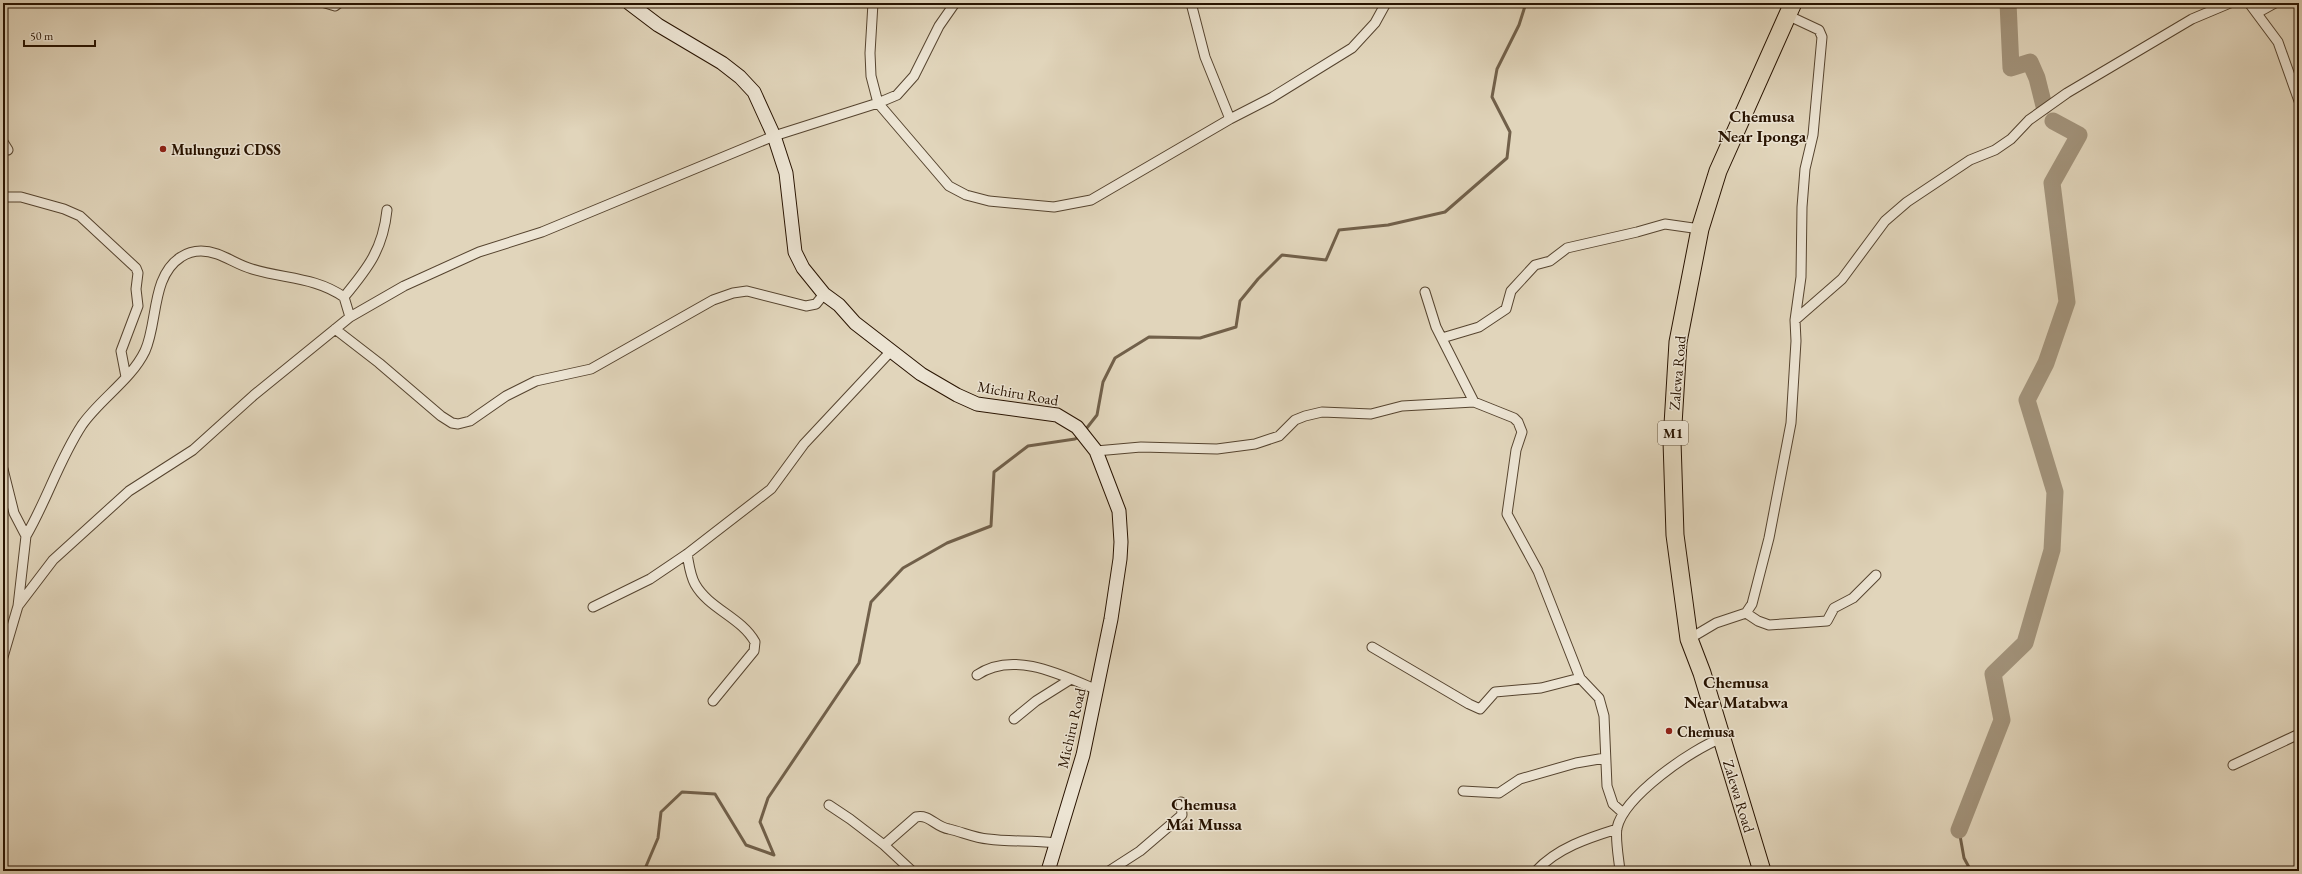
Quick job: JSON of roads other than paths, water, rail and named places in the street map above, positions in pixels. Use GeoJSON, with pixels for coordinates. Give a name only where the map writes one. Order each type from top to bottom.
{"type":"FeatureCollection","features":[{"type":"Feature","properties":{"kind":"highway","name":"Zalewa Road"},"geometry":{"type":"LineString","coordinates":[[1762,871],[1702,673],[1689,639],[1675,535],[1672,441],[1678,342],[1700,229],[1718,171],[1790,9]]}},
{"type":"Feature","properties":{"kind":"street"},"geometry":{"type":"LineString","coordinates":[[325,3],[335,6],[339,3]]}},
{"type":"Feature","properties":{"kind":"street","name":"Michiru Road"},"geometry":{"type":"LineString","coordinates":[[629,3],[658,25],[722,63],[740,77],[754,92],[774,136],[786,173],[795,252],[803,268],[824,294],[839,305],[855,323],[921,374],[977,404],[1003,409],[1041,412],[1066,419],[1077,427],[1096,451],[1117,500],[1121,520],[1121,542],[1111,618],[1083,755],[1055,843],[1048,871]]}},
{"type":"Feature","properties":{"kind":"street"},"geometry":{"type":"LineString","coordinates":[[873,3],[870,53],[871,76],[878,103],[950,186],[974,198],[1047,207],[1091,200],[1230,119],[1271,98],[1352,48],[1375,23],[1386,3]]}},
{"type":"Feature","properties":{"kind":"street"},"geometry":{"type":"LineString","coordinates":[[18,606],[53,560],[129,491],[193,450],[254,395],[350,317],[404,286],[479,252],[542,232],[774,136],[878,103],[897,95],[905,88],[914,76],[939,26],[955,3]]}},
{"type":"Feature","properties":{"kind":"street"},"geometry":{"type":"LineString","coordinates":[[1191,3],[1205,58],[1230,119]]}},
{"type":"Feature","properties":{"kind":"street"},"geometry":{"type":"LineString","coordinates":[[1795,320],[1842,279],[1885,221],[1907,202],[1970,160],[1995,150],[2011,139],[2029,120],[2067,93],[2192,20],[2230,3]]}},
{"type":"Feature","properties":{"kind":"street"},"geometry":{"type":"LineString","coordinates":[[2249,3],[2278,42],[2299,101]]}},
{"type":"Feature","properties":{"kind":"street"},"geometry":{"type":"LineString","coordinates":[[2257,13],[2275,3]]}},
{"type":"Feature","properties":{"kind":"street"},"geometry":{"type":"LineString","coordinates":[[1689,639],[1716,623],[1746,613],[1752,604],[1767,545],[1791,423],[1796,341],[1795,320],[1801,277],[1804,179],[1813,136],[1822,37],[1818,30],[1790,9]]}},
{"type":"Feature","properties":{"kind":"street"},"geometry":{"type":"LineString","coordinates":[[3,142],[8,150]]}},
{"type":"Feature","properties":{"kind":"street"},"geometry":{"type":"LineString","coordinates":[[3,197],[21,198],[80,216],[136,268],[138,273],[136,289],[138,306],[120,351],[126,377]]}},
{"type":"Feature","properties":{"kind":"street"},"geometry":{"type":"LineString","coordinates":[[344,297],[370,264],[379,247],[387,210]]}},
{"type":"Feature","properties":{"kind":"street"},"geometry":{"type":"LineString","coordinates":[[1442,338],[1479,327],[1506,309],[1511,290],[1535,265],[1550,261],[1567,248],[1665,224],[1700,229]]}},
{"type":"Feature","properties":{"kind":"street"},"geometry":{"type":"LineString","coordinates":[[3,657],[18,606],[26,536],[35,520],[61,460],[73,440],[92,413],[126,377],[145,351],[154,324],[159,292],[166,274],[179,258],[191,252],[216,254],[250,269],[315,282],[331,288],[344,297],[350,317]]}},
{"type":"Feature","properties":{"kind":"street"},"geometry":{"type":"LineString","coordinates":[[335,329],[379,363],[441,416],[448,421],[458,424],[470,421],[506,396],[536,381],[591,369],[645,337],[717,298],[747,291],[806,306],[816,304],[824,294]]}},
{"type":"Feature","properties":{"kind":"street"},"geometry":{"type":"LineString","coordinates":[[1425,292],[1442,338],[1474,402]]}},
{"type":"Feature","properties":{"kind":"street"},"geometry":{"type":"LineString","coordinates":[[593,607],[650,578],[687,554],[771,489],[782,478],[804,444],[891,351]]}},
{"type":"Feature","properties":{"kind":"street"},"geometry":{"type":"LineString","coordinates":[[1096,451],[1141,448],[1216,449],[1255,444],[1273,439],[1295,420],[1312,414],[1371,414],[1402,406],[1474,402],[1514,418],[1521,427],[1522,432],[1516,450],[1507,514],[1538,571],[1580,678],[1595,692],[1602,705],[1604,716],[1607,786],[1614,804],[1623,813]]}},
{"type":"Feature","properties":{"kind":"street"},"geometry":{"type":"LineString","coordinates":[[3,469],[14,513],[26,536]]}},
{"type":"Feature","properties":{"kind":"street"},"geometry":{"type":"LineString","coordinates":[[687,554],[691,575],[700,591],[720,609],[741,623],[755,642],[754,651],[713,701]]}},
{"type":"Feature","properties":{"kind":"street"},"geometry":{"type":"LineString","coordinates":[[1746,613],[1758,621],[1769,625],[1827,621],[1834,608],[1853,598],[1876,575]]}},
{"type":"Feature","properties":{"kind":"street"},"geometry":{"type":"LineString","coordinates":[[1372,647],[1480,709],[1495,692],[1541,688],[1580,678]]}},
{"type":"Feature","properties":{"kind":"street"},"geometry":{"type":"LineString","coordinates":[[977,675],[985,670],[1016,665],[1048,669],[1097,690]]}},
{"type":"Feature","properties":{"kind":"street"},"geometry":{"type":"LineString","coordinates":[[1014,719],[1036,701],[1071,679]]}},
{"type":"Feature","properties":{"kind":"street"},"geometry":{"type":"LineString","coordinates":[[2233,765],[2299,734]]}},
{"type":"Feature","properties":{"kind":"street"},"geometry":{"type":"LineString","coordinates":[[1620,871],[1616,829],[1623,813],[1646,788],[1672,765],[1705,744],[1722,738]]}},
{"type":"Feature","properties":{"kind":"street"},"geometry":{"type":"LineString","coordinates":[[1463,792],[1499,793],[1520,779],[1576,763],[1605,758]]}},
{"type":"Feature","properties":{"kind":"street"},"geometry":{"type":"LineString","coordinates":[[1109,871],[1171,826],[1182,815],[1181,802]]}},
{"type":"Feature","properties":{"kind":"street"},"geometry":{"type":"LineString","coordinates":[[829,806],[850,819],[912,871]]}},
{"type":"Feature","properties":{"kind":"street"},"geometry":{"type":"LineString","coordinates":[[884,846],[916,817],[922,816],[928,817],[940,827],[986,839],[1029,840],[1055,843]]}},
{"type":"Feature","properties":{"kind":"street"},"geometry":{"type":"LineString","coordinates":[[1536,871],[1555,855],[1585,838],[1616,829]]}},
{"type":"Feature","properties":{"kind":"waterway"},"geometry":{"type":"LineString","coordinates":[[1086,429],[1097,415],[1103,382],[1115,358],[1149,337],[1200,338],[1236,327],[1240,301],[1258,279],[1282,255],[1326,260],[1339,230],[1388,225],[1445,212],[1507,158],[1510,132],[1492,97],[1497,69],[1519,25],[1526,3]]}},
{"type":"Feature","properties":{"kind":"waterway"},"geometry":{"type":"LineString","coordinates":[[2008,3],[2011,68],[2030,62],[2037,78],[2044,106]]}},
{"type":"Feature","properties":{"kind":"waterway"},"geometry":{"type":"LineString","coordinates":[[1959,830],[2002,720],[1993,674],[2025,643],[2052,550],[2055,492],[2027,400],[2046,363],[2067,302],[2052,183],[2079,135],[2053,121]]}},
{"type":"Feature","properties":{"kind":"waterway"},"geometry":{"type":"LineString","coordinates":[[644,871],[658,838],[661,812],[682,792],[715,794],[746,845],[774,855],[760,822],[768,798],[859,663],[871,602],[903,568],[947,543],[991,526],[994,472],[1028,446],[1075,439],[1081,436]]}},
{"type":"Feature","properties":{"kind":"waterway"},"geometry":{"type":"LineString","coordinates":[[1959,830],[1964,858],[1971,871]]}},
{"type":"Feature","properties":{"kind":"place","name":"Mulunguzi CDSS"},"geometry":{"type":"Point","coordinates":[163,149]}},
{"type":"Feature","properties":{"kind":"place","name":"Chemusa"},"geometry":{"type":"Point","coordinates":[1669,731]}},
{"type":"Feature","properties":{"kind":"district","name":"Chemusa Near Iponga"},"geometry":{"type":"Point","coordinates":[1762,126]}},
{"type":"Feature","properties":{"kind":"district","name":"Chemusa Near Matabwa"},"geometry":{"type":"Point","coordinates":[1736,692]}},
{"type":"Feature","properties":{"kind":"district","name":"Chemusa Mai Mussa"},"geometry":{"type":"Point","coordinates":[1204,814]}}]}
